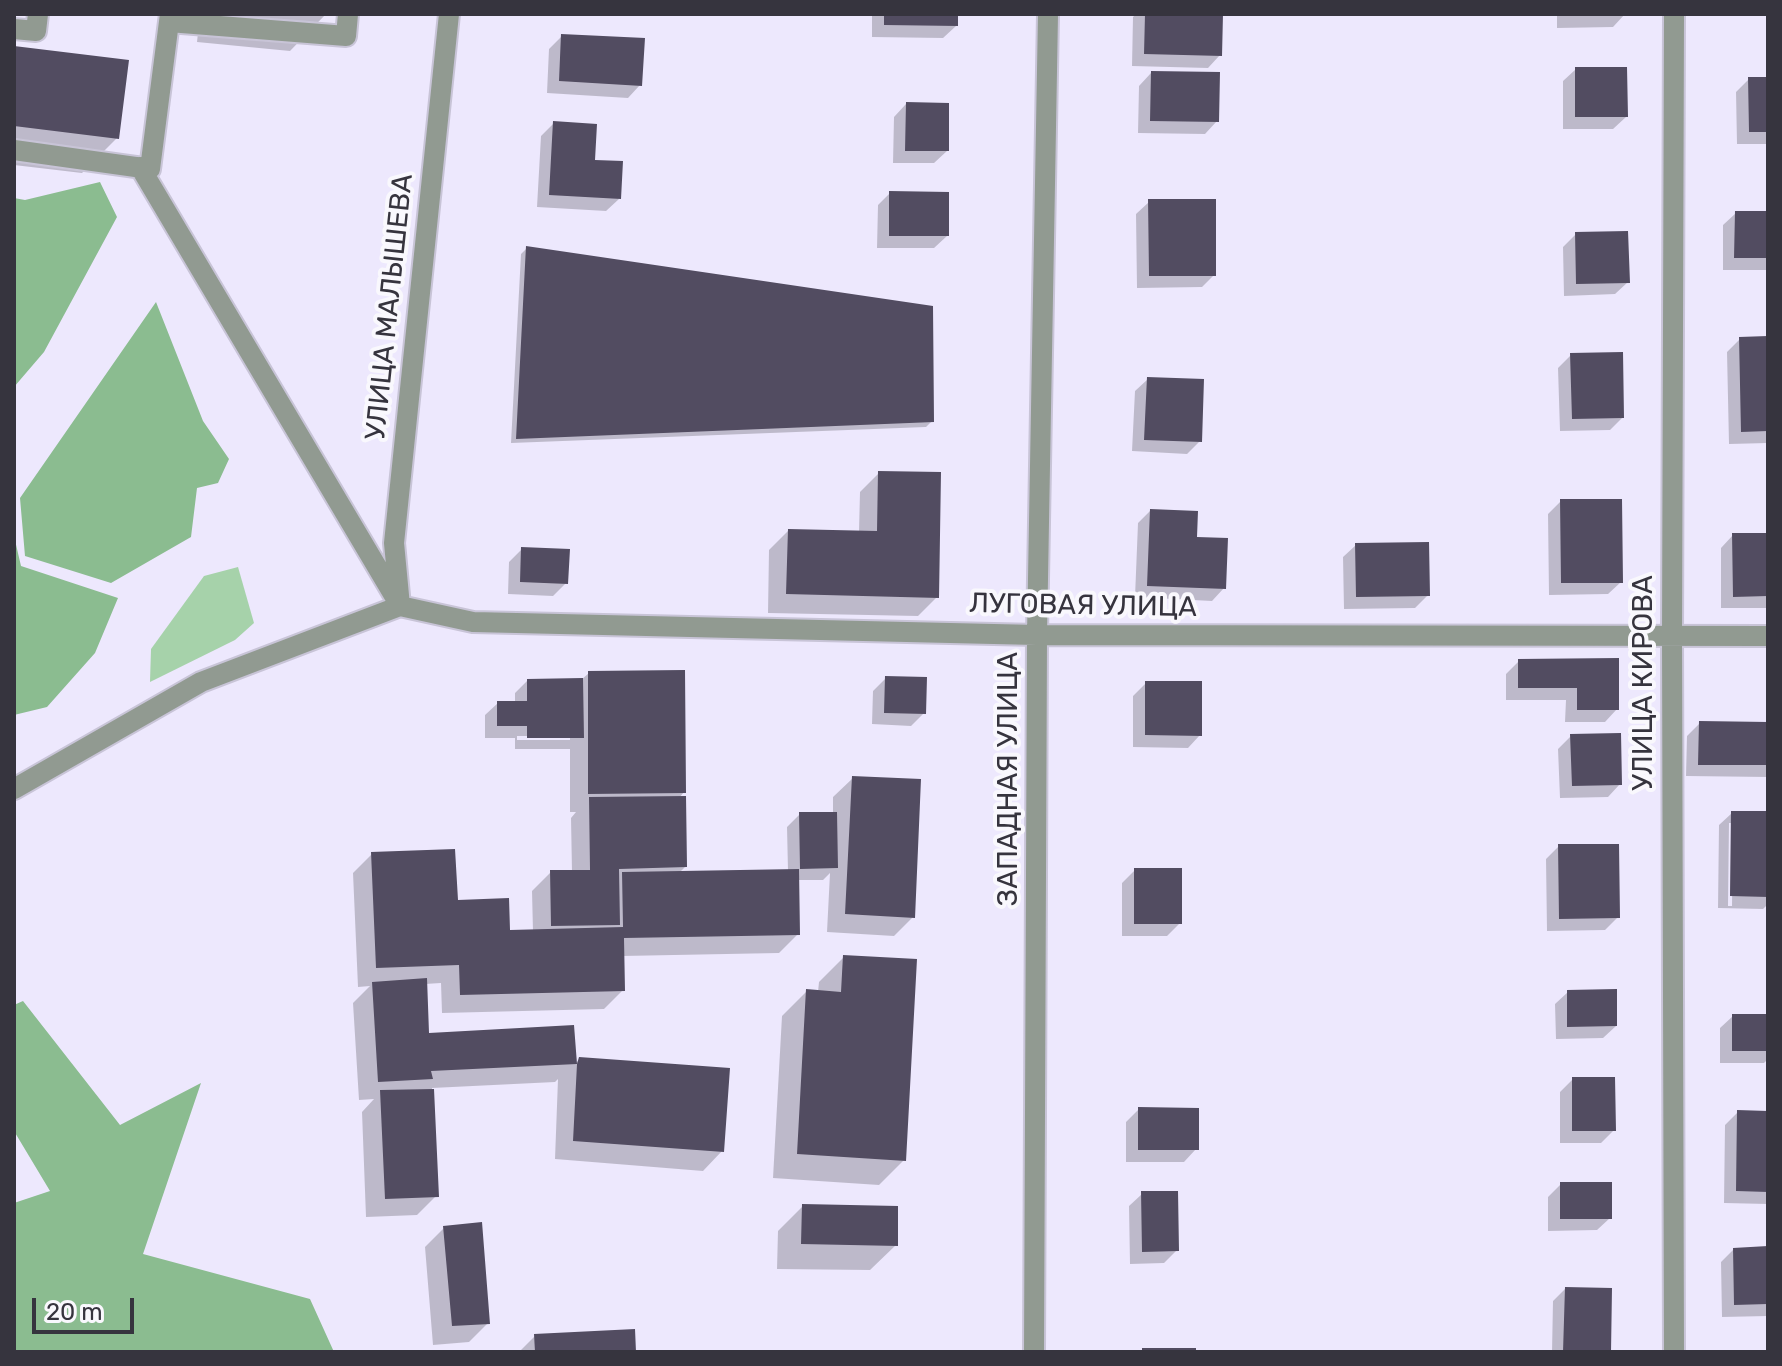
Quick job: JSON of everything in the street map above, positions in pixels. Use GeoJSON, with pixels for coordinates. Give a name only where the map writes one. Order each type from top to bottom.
{"type":"FeatureCollection","features":[{"type":"Feature","properties":{"kind":"street"},"geometry":{"type":"LineString","coordinates":[[14,29],[36,31],[38,14]]}},
{"type":"Feature","properties":{"kind":"street"},"geometry":{"type":"LineString","coordinates":[[14,150],[150,169],[169,18],[346,36],[348,14]]}},
{"type":"Feature","properties":{"kind":"street","name":"УЛИЦА МАЛЫШЕВА"},"geometry":{"type":"LineString","coordinates":[[400,606],[394,543],[449,14]]}},
{"type":"Feature","properties":{"kind":"street","name":"ЗАПАДНАЯ УЛИЦА"},"geometry":{"type":"LineString","coordinates":[[1034,1352],[1037,635],[1048,14]]}},
{"type":"Feature","properties":{"kind":"street","name":"УЛИЦА КИРОВА"},"geometry":{"type":"LineString","coordinates":[[1674,14],[1674,1352]]}},
{"type":"Feature","properties":{"kind":"street"},"geometry":{"type":"LineString","coordinates":[[14,789],[201,682],[400,606],[140,167]]}},
{"type":"Feature","properties":{"kind":"street","name":"ЛУГОВАЯ УЛИЦА"},"geometry":{"type":"LineString","coordinates":[[400,606],[473,622],[1037,635],[1768,636]]}},
{"type":"Feature","properties":{"kind":"green space"},"geometry":{"type":"Polygon","coordinates":[[[100,182],[117,217],[44,352],[14,387],[14,198],[25,200],[100,182]]]}},
{"type":"Feature","properties":{"kind":"green space"},"geometry":{"type":"Polygon","coordinates":[[[156,302],[203,421],[229,459],[218,483],[197,488],[191,537],[111,583],[25,556],[20,498],[156,302]]]}},
{"type":"Feature","properties":{"kind":"green space"},"geometry":{"type":"Polygon","coordinates":[[[14,536],[21,566],[118,598],[95,653],[47,707],[14,715],[14,536]]]}},
{"type":"Feature","properties":{"kind":"green space"},"geometry":{"type":"Polygon","coordinates":[[[238,567],[254,623],[235,640],[150,682],[151,649],[204,576],[238,567]]]}},
{"type":"Feature","properties":{"kind":"green space"},"geometry":{"type":"Polygon","coordinates":[[[23,1001],[120,1125],[201,1083],[143,1254],[310,1299],[334,1352],[14,1352],[14,1203],[50,1191],[14,1131],[14,1005],[23,1001]]]}},
{"type":"Feature","properties":{"kind":"building"},"geometry":{"type":"Polygon","coordinates":[[[884,14],[958,14],[958,26],[884,25],[884,14]]]}},
{"type":"Feature","properties":{"kind":"building"},"geometry":{"type":"Polygon","coordinates":[[[1145,14],[1223,14],[1222,56],[1144,54],[1145,14]]]}},
{"type":"Feature","properties":{"kind":"building"},"geometry":{"type":"Polygon","coordinates":[[[561,34],[645,38],[642,86],[559,81],[561,34]]]}},
{"type":"Feature","properties":{"kind":"building"},"geometry":{"type":"Polygon","coordinates":[[[14,46],[129,60],[119,139],[14,126],[14,46]]]}},
{"type":"Feature","properties":{"kind":"building"},"geometry":{"type":"Polygon","coordinates":[[[1575,67],[1627,67],[1628,117],[1575,117],[1575,67]]]}},
{"type":"Feature","properties":{"kind":"building"},"geometry":{"type":"Polygon","coordinates":[[[1151,71],[1220,72],[1219,122],[1150,121],[1151,71]]]}},
{"type":"Feature","properties":{"kind":"building"},"geometry":{"type":"Polygon","coordinates":[[[1748,77],[1768,77],[1768,132],[1749,132],[1748,77]]]}},
{"type":"Feature","properties":{"kind":"building"},"geometry":{"type":"Polygon","coordinates":[[[906,102],[949,103],[949,151],[905,151],[906,102]]]}},
{"type":"Feature","properties":{"kind":"building"},"geometry":{"type":"Polygon","coordinates":[[[553,121],[597,124],[595,160],[623,161],[621,199],[549,195],[553,121]]]}},
{"type":"Feature","properties":{"kind":"building"},"geometry":{"type":"Polygon","coordinates":[[[889,191],[949,192],[949,236],[889,236],[889,191]]]}},
{"type":"Feature","properties":{"kind":"building"},"geometry":{"type":"Polygon","coordinates":[[[1148,199],[1216,199],[1216,276],[1149,276],[1148,199]]]}},
{"type":"Feature","properties":{"kind":"building"},"geometry":{"type":"Polygon","coordinates":[[[1735,211],[1768,211],[1768,258],[1734,258],[1735,211]]]}},
{"type":"Feature","properties":{"kind":"building"},"geometry":{"type":"Polygon","coordinates":[[[1628,231],[1630,283],[1576,284],[1575,232],[1628,231]]]}},
{"type":"Feature","properties":{"kind":"building"},"geometry":{"type":"Polygon","coordinates":[[[526,246],[933,306],[934,422],[516,439],[526,246]]]}},
{"type":"Feature","properties":{"kind":"building"},"geometry":{"type":"Polygon","coordinates":[[[1768,336],[1768,431],[1741,432],[1739,337],[1768,336]]]}},
{"type":"Feature","properties":{"kind":"building"},"geometry":{"type":"Polygon","coordinates":[[[1623,352],[1624,418],[1572,419],[1570,353],[1623,352]]]}},
{"type":"Feature","properties":{"kind":"building"},"geometry":{"type":"Polygon","coordinates":[[[1147,377],[1204,379],[1202,442],[1144,440],[1147,377]]]}},
{"type":"Feature","properties":{"kind":"building"},"geometry":{"type":"Polygon","coordinates":[[[878,471],[941,472],[939,598],[786,594],[788,529],[877,531],[878,471]]]}},
{"type":"Feature","properties":{"kind":"building"},"geometry":{"type":"Polygon","coordinates":[[[1560,499],[1622,499],[1623,583],[1561,583],[1560,499]]]}},
{"type":"Feature","properties":{"kind":"building"},"geometry":{"type":"Polygon","coordinates":[[[1150,509],[1198,511],[1197,537],[1228,538],[1226,589],[1147,586],[1150,509]]]}},
{"type":"Feature","properties":{"kind":"building"},"geometry":{"type":"Polygon","coordinates":[[[1732,533],[1768,533],[1768,596],[1733,597],[1732,533]]]}},
{"type":"Feature","properties":{"kind":"building"},"geometry":{"type":"Polygon","coordinates":[[[1429,542],[1430,596],[1356,597],[1355,543],[1429,542]]]}},
{"type":"Feature","properties":{"kind":"building"},"geometry":{"type":"Polygon","coordinates":[[[521,547],[570,549],[568,584],[520,582],[521,547]]]}},
{"type":"Feature","properties":{"kind":"building"},"geometry":{"type":"Polygon","coordinates":[[[1619,658],[1619,710],[1577,710],[1577,688],[1518,688],[1518,659],[1619,658]]]}},
{"type":"Feature","properties":{"kind":"building"},"geometry":{"type":"Polygon","coordinates":[[[685,670],[686,793],[588,794],[588,671],[685,670]]]}},
{"type":"Feature","properties":{"kind":"building"},"geometry":{"type":"Polygon","coordinates":[[[885,676],[927,677],[926,714],[884,713],[885,676]]]}},
{"type":"Feature","properties":{"kind":"building"},"geometry":{"type":"Polygon","coordinates":[[[583,678],[584,738],[527,738],[527,726],[497,726],[497,701],[527,701],[527,679],[583,678]]]}},
{"type":"Feature","properties":{"kind":"building"},"geometry":{"type":"Polygon","coordinates":[[[1145,681],[1202,681],[1202,736],[1145,735],[1145,681]]]}},
{"type":"Feature","properties":{"kind":"building"},"geometry":{"type":"Polygon","coordinates":[[[1699,721],[1768,722],[1768,765],[1698,765],[1699,721]]]}},
{"type":"Feature","properties":{"kind":"building"},"geometry":{"type":"Polygon","coordinates":[[[1621,733],[1622,785],[1572,786],[1570,734],[1621,733]]]}},
{"type":"Feature","properties":{"kind":"building"},"geometry":{"type":"Polygon","coordinates":[[[852,776],[921,779],[915,918],[845,914],[852,776]]]}},
{"type":"Feature","properties":{"kind":"building"},"geometry":{"type":"Polygon","coordinates":[[[686,796],[687,867],[619,869],[620,925],[551,926],[550,870],[590,870],[589,797],[686,796]]]}},
{"type":"Feature","properties":{"kind":"building"},"geometry":{"type":"Polygon","coordinates":[[[1731,811],[1768,811],[1768,897],[1730,896],[1731,811]]]}},
{"type":"Feature","properties":{"kind":"building"},"geometry":{"type":"Polygon","coordinates":[[[799,812],[837,812],[838,868],[800,869],[799,812]]]}},
{"type":"Feature","properties":{"kind":"building"},"geometry":{"type":"Polygon","coordinates":[[[1558,844],[1619,844],[1620,918],[1559,919],[1558,844]]]}},
{"type":"Feature","properties":{"kind":"building"},"geometry":{"type":"Polygon","coordinates":[[[455,849],[458,900],[509,898],[510,930],[623,927],[622,872],[799,869],[800,935],[624,938],[625,991],[460,995],[459,965],[376,968],[371,852],[455,849]]]}},
{"type":"Feature","properties":{"kind":"building"},"geometry":{"type":"Polygon","coordinates":[[[1134,868],[1182,868],[1182,924],[1134,924],[1134,868]]]}},
{"type":"Feature","properties":{"kind":"building"},"geometry":{"type":"Polygon","coordinates":[[[843,955],[917,959],[906,1161],[797,1154],[806,989],[841,992],[843,955]]]}},
{"type":"Feature","properties":{"kind":"building"},"geometry":{"type":"Polygon","coordinates":[[[427,978],[429,1033],[574,1025],[577,1064],[431,1071],[433,1079],[378,1082],[372,982],[427,978]]]}},
{"type":"Feature","properties":{"kind":"building"},"geometry":{"type":"Polygon","coordinates":[[[1617,989],[1617,1026],[1567,1027],[1567,990],[1617,989]]]}},
{"type":"Feature","properties":{"kind":"building"},"geometry":{"type":"Polygon","coordinates":[[[1732,1014],[1768,1014],[1768,1051],[1732,1051],[1732,1014]]]}},
{"type":"Feature","properties":{"kind":"building"},"geometry":{"type":"Polygon","coordinates":[[[579,1057],[730,1068],[724,1152],[573,1141],[579,1057]]]}},
{"type":"Feature","properties":{"kind":"building"},"geometry":{"type":"Polygon","coordinates":[[[1572,1077],[1615,1077],[1616,1131],[1572,1131],[1572,1077]]]}},
{"type":"Feature","properties":{"kind":"building"},"geometry":{"type":"Polygon","coordinates":[[[434,1089],[439,1197],[385,1199],[380,1090],[434,1089]]]}},
{"type":"Feature","properties":{"kind":"building"},"geometry":{"type":"Polygon","coordinates":[[[1138,1107],[1199,1108],[1199,1150],[1138,1150],[1138,1107]]]}},
{"type":"Feature","properties":{"kind":"building"},"geometry":{"type":"Polygon","coordinates":[[[1737,1110],[1768,1111],[1768,1192],[1736,1191],[1737,1110]]]}},
{"type":"Feature","properties":{"kind":"building"},"geometry":{"type":"Polygon","coordinates":[[[1560,1182],[1612,1182],[1612,1219],[1560,1219],[1560,1182]]]}},
{"type":"Feature","properties":{"kind":"building"},"geometry":{"type":"Polygon","coordinates":[[[1141,1191],[1178,1191],[1179,1251],[1142,1252],[1141,1191]]]}},
{"type":"Feature","properties":{"kind":"building"},"geometry":{"type":"Polygon","coordinates":[[[802,1204],[898,1206],[898,1246],[801,1244],[802,1204]]]}},
{"type":"Feature","properties":{"kind":"building"},"geometry":{"type":"Polygon","coordinates":[[[482,1222],[490,1324],[452,1326],[443,1226],[482,1222]]]}},
{"type":"Feature","properties":{"kind":"building"},"geometry":{"type":"Polygon","coordinates":[[[1768,1246],[1768,1304],[1734,1305],[1733,1248],[1768,1246]]]}},
{"type":"Feature","properties":{"kind":"building"},"geometry":{"type":"Polygon","coordinates":[[[1565,1287],[1612,1288],[1611,1352],[1563,1352],[1565,1287]]]}},
{"type":"Feature","properties":{"kind":"building"},"geometry":{"type":"Polygon","coordinates":[[[635,1329],[636,1352],[535,1352],[534,1334],[635,1329]]]}},
{"type":"Feature","properties":{"kind":"building"},"geometry":{"type":"Polygon","coordinates":[[[1142,1348],[1196,1348],[1196,1352],[1142,1352],[1142,1348]]]}}]}
